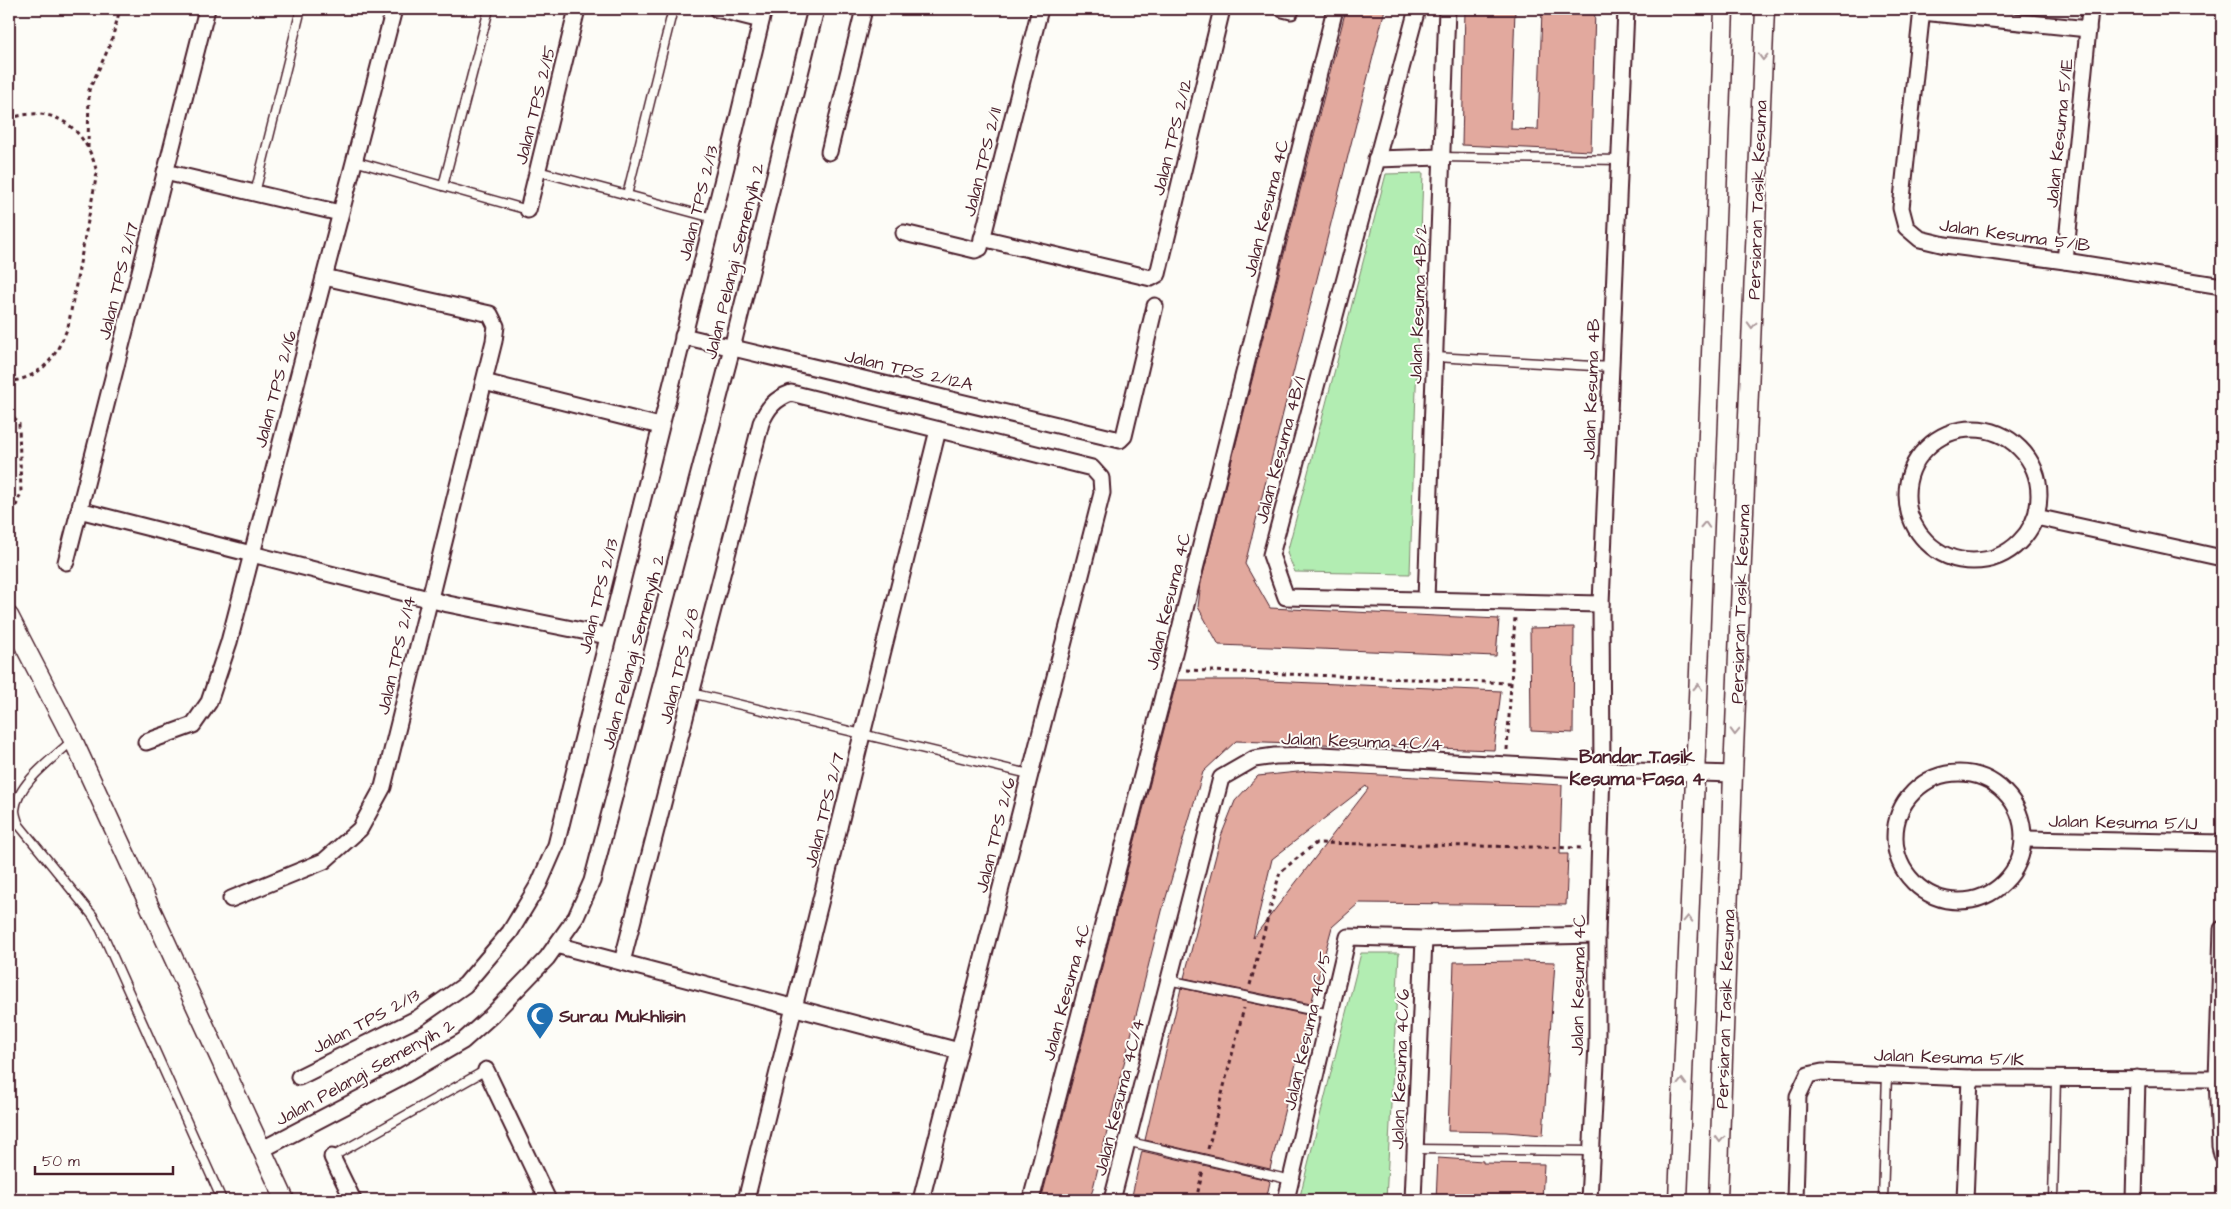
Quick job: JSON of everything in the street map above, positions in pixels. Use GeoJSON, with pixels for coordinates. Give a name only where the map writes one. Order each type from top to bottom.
{"type":"FeatureCollection","features":[{"type":"Feature","properties":{"kind":"street","name":"Jalan TPS 2/17"},"geometry":{"type":"LineString","coordinates":[[66,562],[207,9]]}},
{"type":"Feature","properties":{"kind":"street","name":"Jalan TPS 2/16"},"geometry":{"type":"LineString","coordinates":[[146,742],[193,725],[209,702],[228,642],[394,9]]}},
{"type":"Feature","properties":{"kind":"street","name":"Jalan TPS 2/15"},"geometry":{"type":"LineString","coordinates":[[528,210],[577,9]]}},
{"type":"Feature","properties":{"kind":"street"},"geometry":{"type":"LineString","coordinates":[[717,9],[763,14]]}},
{"type":"Feature","properties":{"kind":"street","name":"Jalan Pelangi Semenyih 2"},"geometry":{"type":"LineString","coordinates":[[261,1150],[401,1077],[463,1041],[497,1010],[548,958],[576,917],[592,881],[732,348],[816,9]]}},
{"type":"Feature","properties":{"kind":"street"},"geometry":{"type":"LineString","coordinates":[[829,152],[864,9]]}},
{"type":"Feature","properties":{"kind":"street","name":"Jalan TPS 2/11"},"geometry":{"type":"LineString","coordinates":[[904,233],[975,250],[980,248],[1040,9]]}},
{"type":"Feature","properties":{"kind":"street","name":"Jalan TPS 2/12"},"geometry":{"type":"LineString","coordinates":[[982,238],[1151,278],[1158,274],[1222,9]]}},
{"type":"Feature","properties":{"kind":"street","name":"Jalan Kesuma 4C"},"geometry":{"type":"LineString","coordinates":[[1031,1200],[1170,669],[1335,9]]}},
{"type":"Feature","properties":{"kind":"street","name":"Jalan Kesuma 4B/1"},"geometry":{"type":"LineString","coordinates":[[1417,9],[1271,555],[1286,596],[1601,604]]}},
{"type":"Feature","properties":{"kind":"street","name":"Jalan Kesuma 4B/2"},"geometry":{"type":"LineString","coordinates":[[1426,600],[1447,9]]}},
{"type":"Feature","properties":{"kind":"street","name":"Jalan Kesuma 4B"},"geometry":{"type":"LineString","coordinates":[[1602,770],[1601,604],[1626,9]]}},
{"type":"Feature","properties":{"kind":"street"},"geometry":{"type":"LineString","coordinates":[[1678,1200],[1714,320],[1724,9]]}},
{"type":"Feature","properties":{"kind":"street","name":"Persiaran Tasik Kesuma"},"geometry":{"type":"LineString","coordinates":[[1718,1200],[1733,774],[1765,9]]}},
{"type":"Feature","properties":{"kind":"street","name":"Jalan Kesuma 5/1E"},"geometry":{"type":"LineString","coordinates":[[2065,261],[2090,9]]}},
{"type":"Feature","properties":{"kind":"street"},"geometry":{"type":"LineString","coordinates":[[1922,11],[2088,29]]}},
{"type":"Feature","properties":{"kind":"street","name":"Jalan Kesuma 5/1B"},"geometry":{"type":"LineString","coordinates":[[1922,11],[1901,208],[1906,227],[1920,239],[1945,245],[2065,261],[2222,286]]}},
{"type":"Feature","properties":{"kind":"street","name":"Jalan TPS 2/13"},"geometry":{"type":"LineString","coordinates":[[299,1077],[418,1018],[465,985],[510,932],[539,884],[556,845],[763,14]]}},
{"type":"Feature","properties":{"kind":"street"},"geometry":{"type":"LineString","coordinates":[[1376,160],[1442,157]]}},
{"type":"Feature","properties":{"kind":"street"},"geometry":{"type":"LineString","coordinates":[[165,172],[340,213]]}},
{"type":"Feature","properties":{"kind":"street","name":"Jalan TPS 2/14"},"geometry":{"type":"LineString","coordinates":[[231,899],[324,861],[360,829],[383,787],[428,599],[494,341],[496,326],[490,314],[324,277]]}},
{"type":"Feature","properties":{"kind":"street","name":"Jalan TPS 2/12A"},"geometry":{"type":"LineString","coordinates":[[683,336],[1120,440],[1124,436],[1155,306]]}},
{"type":"Feature","properties":{"kind":"street"},"geometry":{"type":"LineString","coordinates":[[484,382],[660,426]]}},
{"type":"Feature","properties":{"kind":"street","name":"Jalan TPS 2/8"},"geometry":{"type":"LineString","coordinates":[[622,962],[761,423],[768,410],[778,398],[792,393],[938,430]]}},
{"type":"Feature","properties":{"kind":"street"},"geometry":{"type":"LineString","coordinates":[[1973,428],[1994,432],[2012,441],[2027,456],[2037,475],[2040,496],[2036,517],[2025,537],[2008,552],[1986,560],[1963,561],[1942,554],[1924,540],[1912,520],[1907,498],[1910,476],[1919,457],[1933,442],[1952,432],[1973,428]]}},
{"type":"Feature","properties":{"kind":"street","name":"Jalan TPS 2/6"},"geometry":{"type":"LineString","coordinates":[[921,1200],[1102,493],[1101,478],[1092,468],[938,430]]}},
{"type":"Feature","properties":{"kind":"street","name":"Jalan TPS 2/7"},"geometry":{"type":"LineString","coordinates":[[746,1200],[938,430]]}},
{"type":"Feature","properties":{"kind":"street"},"geometry":{"type":"LineString","coordinates":[[79,510],[428,599],[607,636]]}},
{"type":"Feature","properties":{"kind":"street"},"geometry":{"type":"LineString","coordinates":[[2036,517],[2222,558]]}},
{"type":"Feature","properties":{"kind":"street"},"geometry":{"type":"LineString","coordinates":[[9,616],[74,740],[285,1200]]}},
{"type":"Feature","properties":{"kind":"street","name":"Jalan Kesuma 4C/4"},"geometry":{"type":"LineString","coordinates":[[1112,1200],[1221,778],[1254,759],[1275,756],[1322,755],[1506,766],[1733,774]]}},
{"type":"Feature","properties":{"kind":"street","name":"Jalan Kesuma 4C"},"geometry":{"type":"LineString","coordinates":[[1589,1200],[1597,1044],[1597,935],[1602,770]]}},
{"type":"Feature","properties":{"kind":"street"},"geometry":{"type":"LineString","coordinates":[[1951,773],[1973,774],[1993,782],[2010,797],[2020,817],[2023,839],[2019,859],[2009,876],[1995,890],[1976,898],[1956,901],[1937,897],[1925,891],[1906,873],[1897,855],[1895,833],[1900,811],[1912,792],[1930,779],[1951,773]]}},
{"type":"Feature","properties":{"kind":"street","name":"Jalan Kesuma 5/1J"},"geometry":{"type":"LineString","coordinates":[[2023,839],[2222,843]]}},
{"type":"Feature","properties":{"kind":"street"},"geometry":{"type":"LineString","coordinates":[[2222,929],[2217,1079],[2222,1155]]}},
{"type":"Feature","properties":{"kind":"street","name":"Jalan Kesuma 4C/5"},"geometry":{"type":"LineString","coordinates":[[1286,1200],[1348,937],[1424,939],[1597,935]]}},
{"type":"Feature","properties":{"kind":"street","name":"Jalan Kesuma 4C/6"},"geometry":{"type":"LineString","coordinates":[[1413,1200],[1424,939]]}},
{"type":"Feature","properties":{"kind":"street"},"geometry":{"type":"LineString","coordinates":[[556,945],[959,1051]]}},
{"type":"Feature","properties":{"kind":"street"},"geometry":{"type":"LineString","coordinates":[[486,1070],[548,1200]]}},
{"type":"Feature","properties":{"kind":"street","name":"Jalan Kesuma 5/1K"},"geometry":{"type":"LineString","coordinates":[[1795,1200],[1798,1096],[1808,1075],[1822,1072],[1970,1078],[2217,1079]]}},
{"type":"Feature","properties":{"kind":"street"},"geometry":{"type":"LineString","coordinates":[[1966,1200],[1970,1078]]}},
{"type":"Feature","properties":{"kind":"street"},"geometry":{"type":"LineString","coordinates":[[2134,1200],[2137,1078]]}},
{"type":"Feature","properties":{"kind":"street"},"geometry":{"type":"LineString","coordinates":[[332,1157],[354,1200]]}},
{"type":"Feature","properties":{"kind":"lane"},"geometry":{"type":"LineString","coordinates":[[255,193],[301,9]]}},
{"type":"Feature","properties":{"kind":"lane"},"geometry":{"type":"LineString","coordinates":[[443,186],[489,9]]}},
{"type":"Feature","properties":{"kind":"lane"},"geometry":{"type":"LineString","coordinates":[[627,195],[673,9]]}},
{"type":"Feature","properties":{"kind":"lane"},"geometry":{"type":"LineString","coordinates":[[1442,157],[1620,160]]}},
{"type":"Feature","properties":{"kind":"lane"},"geometry":{"type":"LineString","coordinates":[[354,161],[528,210]]}},
{"type":"Feature","properties":{"kind":"lane"},"geometry":{"type":"LineString","coordinates":[[538,171],[713,218]]}},
{"type":"Feature","properties":{"kind":"lane"},"geometry":{"type":"LineString","coordinates":[[1435,357],[1611,367]]}},
{"type":"Feature","properties":{"kind":"lane"},"geometry":{"type":"LineString","coordinates":[[691,693],[1029,774]]}},
{"type":"Feature","properties":{"kind":"lane"},"geometry":{"type":"LineString","coordinates":[[74,740],[26,784],[18,796],[15,811],[18,825],[93,916],[101,930],[222,1200]]}},
{"type":"Feature","properties":{"kind":"lane"},"geometry":{"type":"LineString","coordinates":[[1168,980],[1330,1014]]}},
{"type":"Feature","properties":{"kind":"lane"},"geometry":{"type":"LineString","coordinates":[[332,1157],[486,1070]]}},
{"type":"Feature","properties":{"kind":"lane"},"geometry":{"type":"LineString","coordinates":[[1883,1200],[1887,1074]]}},
{"type":"Feature","properties":{"kind":"lane"},"geometry":{"type":"LineString","coordinates":[[2053,1200],[2056,1078]]}},
{"type":"Feature","properties":{"kind":"lane"},"geometry":{"type":"LineString","coordinates":[[1126,1141],[1291,1180]]}},
{"type":"Feature","properties":{"kind":"lane"},"geometry":{"type":"LineString","coordinates":[[1415,1149],[1591,1151]]}},
{"type":"Feature","properties":{"kind":"path"},"geometry":{"type":"LineString","coordinates":[[88,148],[89,90],[111,43],[120,9]]}},
{"type":"Feature","properties":{"kind":"path"},"geometry":{"type":"LineString","coordinates":[[9,119],[46,113],[72,126],[93,156],[97,173],[68,327],[59,348],[46,367],[9,382]]}},
{"type":"Feature","properties":{"kind":"path"},"geometry":{"type":"LineString","coordinates":[[9,411],[19,424],[21,493],[9,521]]}},
{"type":"Feature","properties":{"kind":"path"},"geometry":{"type":"LineString","coordinates":[[1506,766],[1516,602]]}},
{"type":"Feature","properties":{"kind":"path"},"geometry":{"type":"LineString","coordinates":[[1170,669],[1511,683]]}},
{"type":"Feature","properties":{"kind":"green space"},"geometry":{"type":"Polygon","coordinates":[[[1423,173],[1410,574],[1295,572],[1287,553],[1386,174],[1423,173]]]}},
{"type":"Feature","properties":{"kind":"green space"},"geometry":{"type":"Polygon","coordinates":[[[1361,953],[1399,953],[1386,1200],[1299,1200],[1361,953]]]}},
{"type":"Feature","properties":{"kind":"building"},"geometry":{"type":"Polygon","coordinates":[[[1346,9],[1385,9],[1245,564],[1270,608],[1499,619],[1496,656],[1219,645],[1198,607],[1201,582],[1346,9]]]}},
{"type":"Feature","properties":{"kind":"building"},"geometry":{"type":"Polygon","coordinates":[[[1465,9],[1515,9],[1511,129],[1538,130],[1542,9],[1595,9],[1591,151],[1462,145],[1465,9]]]}},
{"type":"Feature","properties":{"kind":"building"},"geometry":{"type":"Polygon","coordinates":[[[1574,627],[1573,733],[1531,731],[1530,628],[1574,627]]]}},
{"type":"Feature","properties":{"kind":"building"},"geometry":{"type":"Polygon","coordinates":[[[1177,680],[1244,680],[1501,691],[1494,750],[1236,741],[1203,772],[1162,911],[1090,1200],[1041,1200],[1177,680]]]}},
{"type":"Feature","properties":{"kind":"building"},"geometry":{"type":"Polygon","coordinates":[[[1308,771],[1562,785],[1560,854],[1568,854],[1566,905],[1359,903],[1332,927],[1311,1004],[1184,978],[1221,836],[1235,801],[1258,776],[1308,771]],[[1366,786],[1272,859],[1253,938],[1368,789],[1366,786]]]}},
{"type":"Feature","properties":{"kind":"building"},"geometry":{"type":"Polygon","coordinates":[[[1454,962],[1555,962],[1543,1135],[1448,1131],[1454,962]]]}},
{"type":"Feature","properties":{"kind":"building"},"geometry":{"type":"Polygon","coordinates":[[[1181,988],[1308,1015],[1270,1169],[1145,1140],[1181,988]]]}},
{"type":"Feature","properties":{"kind":"building"},"geometry":{"type":"Polygon","coordinates":[[[1142,1151],[1268,1180],[1270,1182],[1266,1200],[1131,1200],[1142,1151]]]}},
{"type":"Feature","properties":{"kind":"building"},"geometry":{"type":"Polygon","coordinates":[[[1438,1158],[1483,1161],[1483,1163],[1544,1164],[1542,1200],[1436,1200],[1438,1158]]]}},
{"type":"Feature","properties":{"kind":"place","name":"Surau Mukhlisin"},"geometry":{"type":"Point","coordinates":[540,1040]}},
{"type":"Feature","properties":{"kind":"district","name":"Bandar Tasik Kesuma Fasa 4"},"geometry":{"type":"Point","coordinates":[1637,767]}}]}
